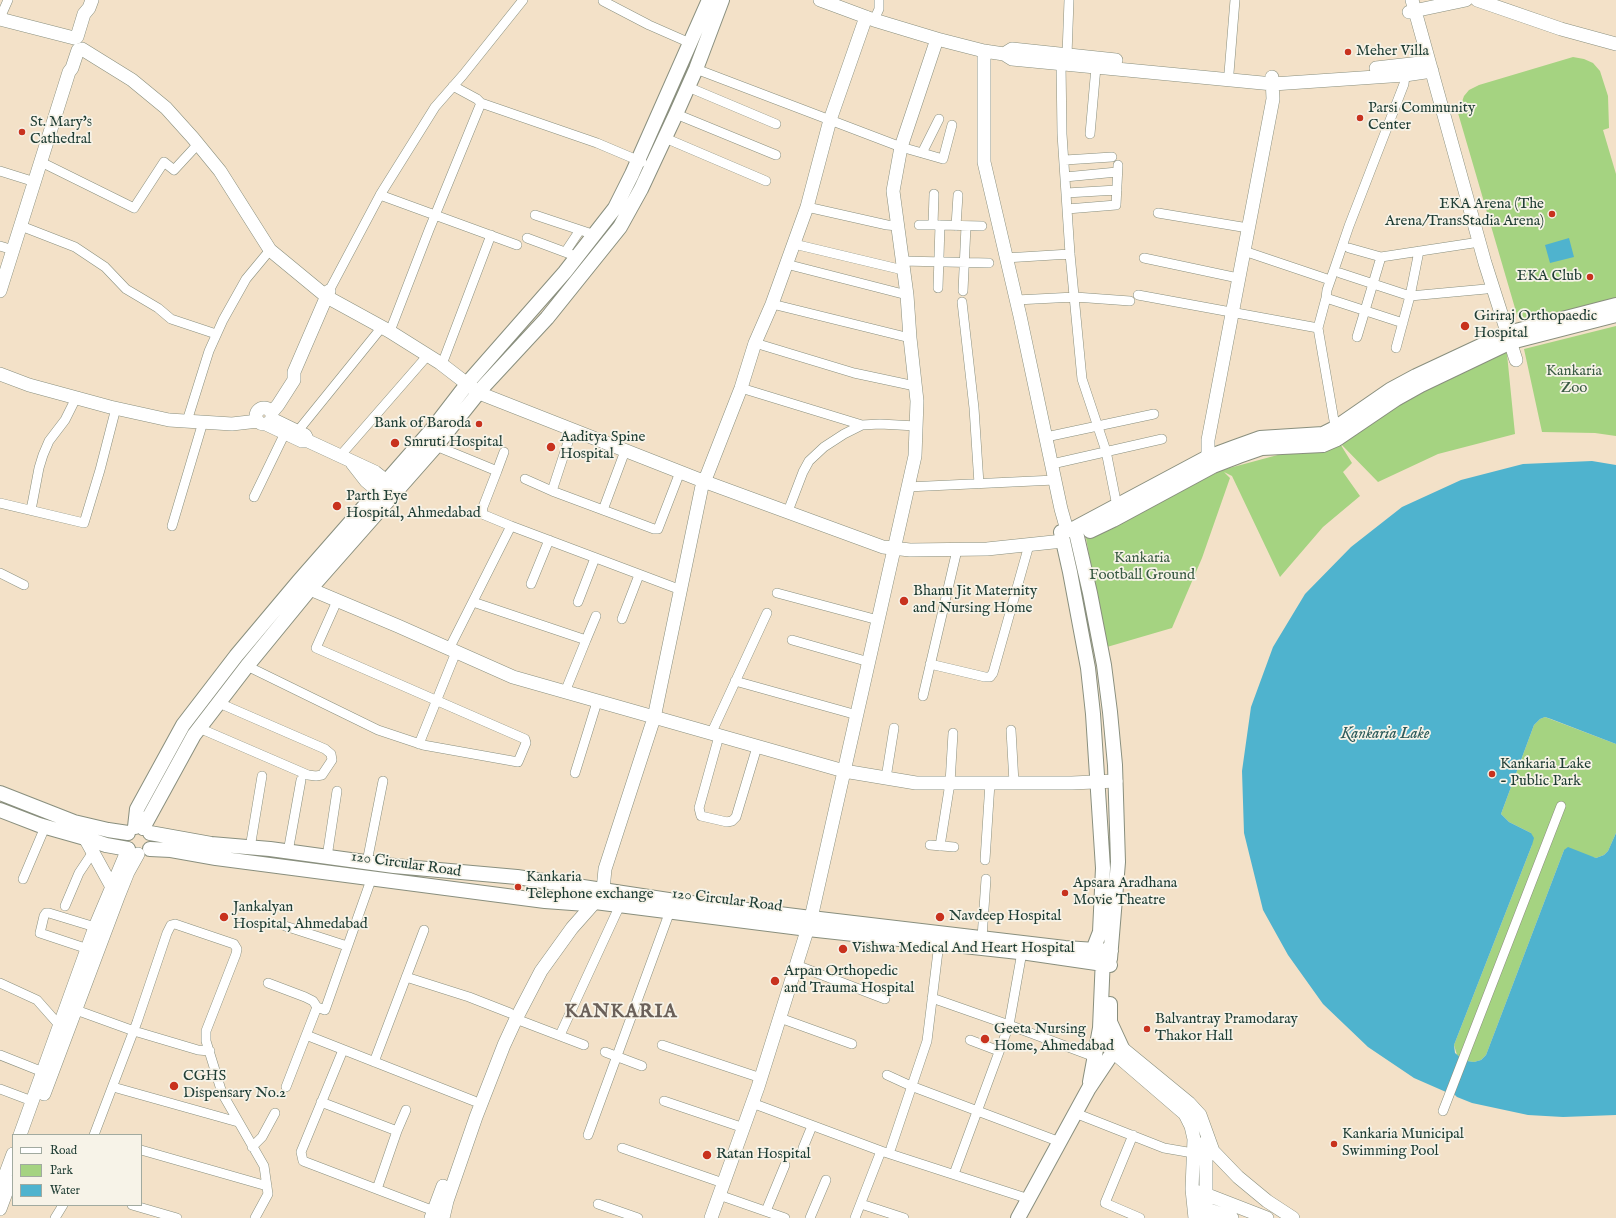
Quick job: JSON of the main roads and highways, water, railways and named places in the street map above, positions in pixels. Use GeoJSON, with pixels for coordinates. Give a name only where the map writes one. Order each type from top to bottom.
{"type":"FeatureCollection","features":[{"type":"Feature","properties":{"kind":"main road"},"geometry":{"type":"LineString","coordinates":[[709,0],[615,208],[595,235],[572,254],[469,381],[387,490],[310,589],[194,734],[139,830],[125,841],[138,851],[152,841],[139,830],[137,809],[183,726],[251,639],[387,490],[436,446],[481,390],[547,318],[623,222],[652,166],[676,114],[696,69],[722,0]]}},
{"type":"Feature","properties":{"kind":"main road"},"geometry":{"type":"LineString","coordinates":[[1069,533],[1118,506],[1210,462],[1262,448],[1323,445],[1336,434],[1396,399],[1507,338],[1616,304]]}},
{"type":"Feature","properties":{"kind":"main road"},"geometry":{"type":"LineString","coordinates":[[1507,338],[1616,315]]}},
{"type":"Feature","properties":{"kind":"main road"},"geometry":{"type":"LineString","coordinates":[[1069,533],[1113,520],[1210,462]]}},
{"type":"Feature","properties":{"kind":"main road"},"geometry":{"type":"LineString","coordinates":[[1069,533],[1090,593],[1104,665],[1116,781],[1118,862],[1100,1028],[1089,1088]]}},
{"type":"Feature","properties":{"kind":"main road"},"geometry":{"type":"LineString","coordinates":[[1069,533],[1070,572],[1088,668],[1094,714],[1099,783],[1104,868],[1100,932],[1094,950],[1108,960]]}},
{"type":"Feature","properties":{"kind":"main road","name":"120 Circular Road"},"geometry":{"type":"LineString","coordinates":[[0,793],[74,822],[108,830],[139,830],[211,844],[288,852],[394,866],[517,877],[939,943],[1108,960]]}},
{"type":"Feature","properties":{"kind":"main road","name":"120 Circular Road"},"geometry":{"type":"LineString","coordinates":[[0,810],[45,827],[106,845],[138,851],[171,850],[216,858],[372,877],[545,901],[620,905],[670,911],[982,938],[1094,950]]}},
{"type":"Feature","properties":{"kind":"main road"},"geometry":{"type":"LineString","coordinates":[[588,903],[597,889]]}},
{"type":"Feature","properties":{"kind":"main road"},"geometry":{"type":"LineString","coordinates":[[1108,960],[1110,1022],[1117,1050]]}},
{"type":"Feature","properties":{"kind":"main road"},"geometry":{"type":"LineString","coordinates":[[1100,1028],[1109,1047],[1117,1050]]}},
{"type":"Feature","properties":{"kind":"main road"},"geometry":{"type":"LineString","coordinates":[[1018,1218],[1089,1088],[1117,1050]]}},
{"type":"Feature","properties":{"kind":"water"},"geometry":{"type":"Polygon","coordinates":[[[1569,238],[1574,257],[1550,263],[1545,245],[1569,238]]]}},
{"type":"Feature","properties":{"kind":"water","name":"Kankaria Lake"},"geometry":{"type":"Polygon","coordinates":[[[1592,461],[1616,465],[1616,744],[1545,717],[1540,719],[1534,725],[1501,814],[1509,822],[1531,833],[1534,838],[1454,1045],[1455,1053],[1460,1057],[1446,1092],[1414,1078],[1368,1047],[1323,1004],[1288,955],[1263,910],[1244,833],[1242,771],[1251,707],[1273,647],[1305,594],[1351,547],[1402,507],[1461,480],[1523,464],[1592,461]]]}},
{"type":"Feature","properties":{"kind":"water"},"geometry":{"type":"Polygon","coordinates":[[[1616,833],[1616,1115],[1563,1117],[1528,1115],[1472,1103],[1457,1097],[1454,1094],[1467,1061],[1474,1062],[1481,1060],[1486,1055],[1564,850],[1568,847],[1596,858],[1604,855],[1608,851],[1616,833]]]}},
{"type":"Feature","properties":{"kind":"place","name":"Meher Villa"},"geometry":{"type":"Point","coordinates":[1348,52]}},
{"type":"Feature","properties":{"kind":"place","name":"Parsi Community Center"},"geometry":{"type":"Point","coordinates":[1360,118]}},
{"type":"Feature","properties":{"kind":"place","name":"St. Mary's Cathedral"},"geometry":{"type":"Point","coordinates":[22,132]}},
{"type":"Feature","properties":{"kind":"place","name":"EKA Arena (The Arena/TransStadia Arena)"},"geometry":{"type":"Point","coordinates":[1552,214]}},
{"type":"Feature","properties":{"kind":"place","name":"EKA Club"},"geometry":{"type":"Point","coordinates":[1590,277]}},
{"type":"Feature","properties":{"kind":"place","name":"Giriraj Orthopaedic Hospital"},"geometry":{"type":"Point","coordinates":[1465,326]}},
{"type":"Feature","properties":{"kind":"place","name":"Bank of Baroda"},"geometry":{"type":"Point","coordinates":[479,424]}},
{"type":"Feature","properties":{"kind":"place","name":"Smruti Hospital"},"geometry":{"type":"Point","coordinates":[395,443]}},
{"type":"Feature","properties":{"kind":"place","name":"Aaditya Spine Hospital"},"geometry":{"type":"Point","coordinates":[551,447]}},
{"type":"Feature","properties":{"kind":"place","name":"Parth Eye Hospital, Ahmedabad"},"geometry":{"type":"Point","coordinates":[337,506]}},
{"type":"Feature","properties":{"kind":"place","name":"Bhanu Jit Maternity and Nursing Home"},"geometry":{"type":"Point","coordinates":[904,601]}},
{"type":"Feature","properties":{"kind":"place","name":"Kankaria Lake - Public Park"},"geometry":{"type":"Point","coordinates":[1492,774]}},
{"type":"Feature","properties":{"kind":"place","name":"Kankaria Telephone exchange"},"geometry":{"type":"Point","coordinates":[518,887]}},
{"type":"Feature","properties":{"kind":"place","name":"Apsara Aradhana Movie Theatre"},"geometry":{"type":"Point","coordinates":[1065,893]}},
{"type":"Feature","properties":{"kind":"place","name":"Jankalyan Hospital, Ahmedabad"},"geometry":{"type":"Point","coordinates":[224,917]}},
{"type":"Feature","properties":{"kind":"place","name":"Navdeep Hospital"},"geometry":{"type":"Point","coordinates":[940,917]}},
{"type":"Feature","properties":{"kind":"place","name":"Vishwa Medical And Heart Hospital"},"geometry":{"type":"Point","coordinates":[843,949]}},
{"type":"Feature","properties":{"kind":"place","name":"Arpan Orthopedic and Trauma Hospital"},"geometry":{"type":"Point","coordinates":[775,981]}},
{"type":"Feature","properties":{"kind":"place","name":"Balvantray Pramodaray Thakor Hall"},"geometry":{"type":"Point","coordinates":[1147,1029]}},
{"type":"Feature","properties":{"kind":"place","name":"Geeta Nursing Home, Ahmedabad"},"geometry":{"type":"Point","coordinates":[985,1039]}},
{"type":"Feature","properties":{"kind":"place","name":"CGHS Dispensary No.2"},"geometry":{"type":"Point","coordinates":[174,1086]}},
{"type":"Feature","properties":{"kind":"place","name":"Kankaria Municipal Swimming Pool"},"geometry":{"type":"Point","coordinates":[1334,1144]}},
{"type":"Feature","properties":{"kind":"place","name":"Ratan Hospital"},"geometry":{"type":"Point","coordinates":[707,1155]}},
{"type":"Feature","properties":{"kind":"district","name":"KANKARIA"},"geometry":{"type":"Point","coordinates":[621,1013]}},
{"type":"Feature","properties":{"kind":"park label","name":"Kankaria Zoo"},"geometry":{"type":"Point","coordinates":[1574,380]}},
{"type":"Feature","properties":{"kind":"park label","name":"Kankaria Football Ground"},"geometry":{"type":"Point","coordinates":[1142,568]}}]}
